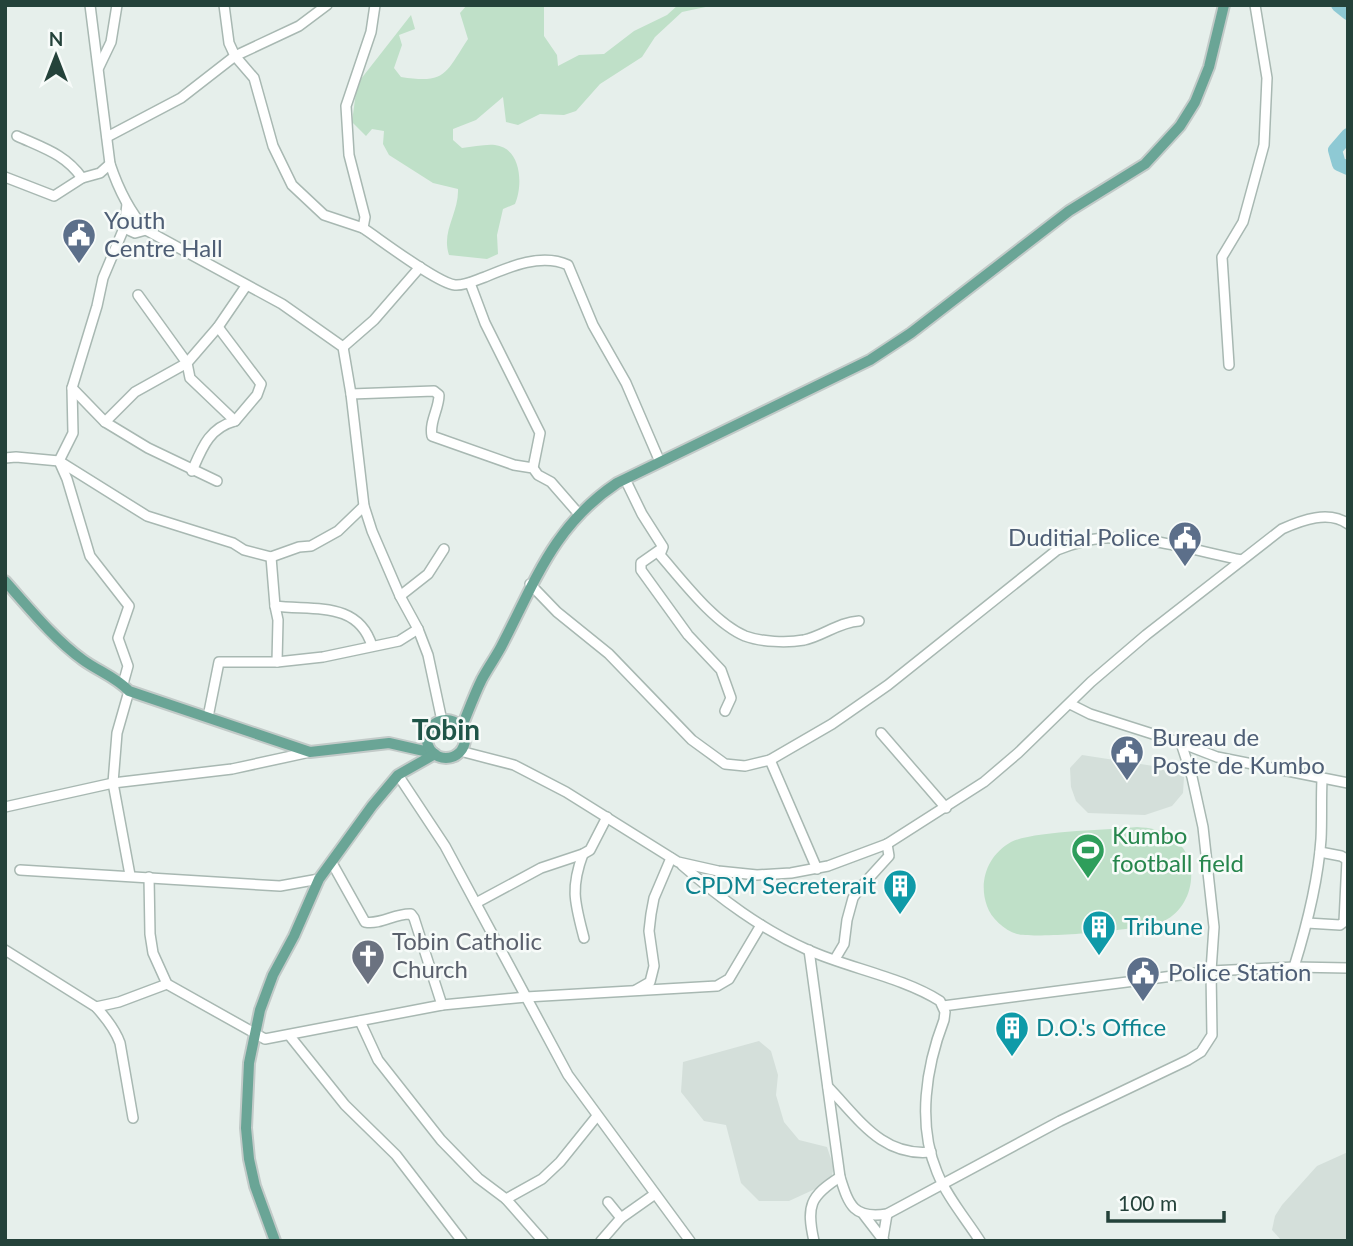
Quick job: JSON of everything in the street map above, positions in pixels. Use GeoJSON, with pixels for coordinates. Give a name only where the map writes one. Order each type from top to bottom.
{"type":"FeatureCollection","features":[{"type":"Feature","properties":{"kind":"main road"},"geometry":{"type":"LineString","coordinates":[[461,729],[481,680],[501,647],[530,584],[578,513],[598,495],[625,479],[870,360],[911,333],[1069,211],[1145,164],[1181,126],[1195,102],[1209,67],[1224,5]]}},
{"type":"Feature","properties":{"kind":"main road"},"geometry":{"type":"LineString","coordinates":[[5,581],[30,610],[82,659],[126,688],[310,752],[389,743],[448,758],[460,751],[465,740],[461,729],[453,722],[442,721],[433,726],[428,734],[428,745],[434,754]]}},
{"type":"Feature","properties":{"kind":"main road"},"geometry":{"type":"LineString","coordinates":[[275,1241],[255,1186],[248,1149],[246,1103],[254,1032],[273,975],[319,879],[398,775],[434,754]]}},
{"type":"Feature","properties":{"kind":"street"},"geometry":{"type":"LineString","coordinates":[[90,5],[110,164],[117,185],[134,217],[146,230],[282,304],[343,347],[364,506],[372,531],[428,655],[442,721]]}},
{"type":"Feature","properties":{"kind":"street"},"geometry":{"type":"LineString","coordinates":[[98,69],[111,42],[117,5]]}},
{"type":"Feature","properties":{"kind":"street"},"geometry":{"type":"LineString","coordinates":[[224,5],[229,43],[235,56],[254,78],[273,146],[292,185],[324,215],[363,228],[444,282],[455,285],[470,283],[505,269],[543,259],[555,259],[568,265],[593,324],[626,383],[660,462]]}},
{"type":"Feature","properties":{"kind":"street"},"geometry":{"type":"LineString","coordinates":[[107,136],[181,98],[235,56],[299,26],[327,5]]}},
{"type":"Feature","properties":{"kind":"street"},"geometry":{"type":"LineString","coordinates":[[363,228],[365,217],[349,155],[346,106],[371,32],[375,5]]}},
{"type":"Feature","properties":{"kind":"street"},"geometry":{"type":"LineString","coordinates":[[1229,365],[1222,257],[1244,222],[1264,145],[1268,78],[1255,5]]}},
{"type":"Feature","properties":{"kind":"street"},"geometry":{"type":"LineString","coordinates":[[17,136],[61,157],[72,165],[82,178]]}},
{"type":"Feature","properties":{"kind":"street"},"geometry":{"type":"LineString","coordinates":[[5,177],[54,196],[82,178],[100,173],[110,164]]}},
{"type":"Feature","properties":{"kind":"street"},"geometry":{"type":"LineString","coordinates":[[59,461],[74,433],[72,388],[103,278],[124,228],[127,202]]}},
{"type":"Feature","properties":{"kind":"street"},"geometry":{"type":"LineString","coordinates":[[124,228],[135,233],[146,230]]}},
{"type":"Feature","properties":{"kind":"street"},"geometry":{"type":"LineString","coordinates":[[343,347],[374,320],[420,267]]}},
{"type":"Feature","properties":{"kind":"street"},"geometry":{"type":"LineString","coordinates":[[470,283],[485,323],[540,433],[533,468]]}},
{"type":"Feature","properties":{"kind":"street"},"geometry":{"type":"LineString","coordinates":[[106,422],[135,391],[187,363],[218,327],[246,286]]}},
{"type":"Feature","properties":{"kind":"street"},"geometry":{"type":"LineString","coordinates":[[138,295],[187,363],[190,378],[235,421]]}},
{"type":"Feature","properties":{"kind":"street"},"geometry":{"type":"LineString","coordinates":[[192,471],[208,436],[224,424],[235,421],[257,395],[261,384],[218,327]]}},
{"type":"Feature","properties":{"kind":"street"},"geometry":{"type":"LineString","coordinates":[[72,388],[106,422],[192,471],[216,481]]}},
{"type":"Feature","properties":{"kind":"street"},"geometry":{"type":"LineString","coordinates":[[351,394],[434,391],[439,395],[439,400],[432,436],[514,465],[533,468],[538,475],[551,482],[578,513]]}},
{"type":"Feature","properties":{"kind":"street"},"geometry":{"type":"LineString","coordinates":[[5,458],[59,461],[147,516],[271,557],[310,546],[338,531],[364,506]]}},
{"type":"Feature","properties":{"kind":"street"},"geometry":{"type":"LineString","coordinates":[[59,461],[90,556],[129,606],[118,638],[128,666],[117,733],[113,783],[130,875]]}},
{"type":"Feature","properties":{"kind":"street"},"geometry":{"type":"LineString","coordinates":[[625,479],[642,514],[663,547]]}},
{"type":"Feature","properties":{"kind":"street"},"geometry":{"type":"LineString","coordinates":[[675,860],[718,871],[757,875],[791,873],[850,860],[887,844],[984,782],[1010,761],[1091,682],[1146,635],[1282,529],[1301,520],[1316,518],[1341,519],[1348,524]]}},
{"type":"Feature","properties":{"kind":"street"},"geometry":{"type":"LineString","coordinates":[[530,584],[557,611],[609,654],[692,740],[725,764],[745,766],[770,760],[832,724],[888,685],[1057,550],[1077,542],[1104,538],[1155,542],[1242,560]]}},
{"type":"Feature","properties":{"kind":"street"},"geometry":{"type":"LineString","coordinates":[[663,547],[660,555],[679,578],[727,625],[744,636],[767,640],[801,640],[819,636],[849,622],[859,621]]}},
{"type":"Feature","properties":{"kind":"street"},"geometry":{"type":"LineString","coordinates":[[663,547],[641,564],[641,570],[688,635],[721,670],[732,698],[725,711]]}},
{"type":"Feature","properties":{"kind":"street"},"geometry":{"type":"LineString","coordinates":[[400,596],[428,574],[444,549]]}},
{"type":"Feature","properties":{"kind":"street"},"geometry":{"type":"LineString","coordinates":[[271,557],[278,620],[277,662]]}},
{"type":"Feature","properties":{"kind":"street"},"geometry":{"type":"LineString","coordinates":[[275,606],[335,611],[350,616],[368,631],[372,646]]}},
{"type":"Feature","properties":{"kind":"street"},"geometry":{"type":"LineString","coordinates":[[208,716],[219,662],[277,662],[323,657],[399,641],[418,629]]}},
{"type":"Feature","properties":{"kind":"street"},"geometry":{"type":"LineString","coordinates":[[1070,704],[1090,715],[1217,757],[1322,780],[1348,783]]}},
{"type":"Feature","properties":{"kind":"street"},"geometry":{"type":"LineString","coordinates":[[881,733],[946,808]]}},
{"type":"Feature","properties":{"kind":"street"},"geometry":{"type":"LineString","coordinates":[[864,1215],[887,1214],[1060,1121],[1188,1060],[1201,1052],[1213,1035],[1211,971],[1214,927],[1203,827],[1181,743]]}},
{"type":"Feature","properties":{"kind":"street"},"geometry":{"type":"LineString","coordinates":[[460,751],[514,765],[566,792],[675,860],[719,897],[761,925],[809,950],[935,998],[943,1006],[944,1020],[929,1066],[926,1130],[943,1184],[980,1241]]}},
{"type":"Feature","properties":{"kind":"street"},"geometry":{"type":"LineString","coordinates":[[5,807],[113,783],[232,769],[310,752]]}},
{"type":"Feature","properties":{"kind":"street"},"geometry":{"type":"LineString","coordinates":[[770,760],[817,869]]}},
{"type":"Feature","properties":{"kind":"street"},"geometry":{"type":"LineString","coordinates":[[398,775],[445,846],[568,1075],[690,1241]]}},
{"type":"Feature","properties":{"kind":"street"},"geometry":{"type":"LineString","coordinates":[[1294,967],[1307,923],[1320,852],[1322,780]]}},
{"type":"Feature","properties":{"kind":"street"},"geometry":{"type":"LineString","coordinates":[[476,903],[541,868],[590,850],[607,817]]}},
{"type":"Feature","properties":{"kind":"street"},"geometry":{"type":"LineString","coordinates":[[835,959],[844,944],[853,898],[889,856],[887,844]]}},
{"type":"Feature","properties":{"kind":"street"},"geometry":{"type":"LineString","coordinates":[[1307,923],[1340,926],[1344,922],[1348,860],[1320,852]]}},
{"type":"Feature","properties":{"kind":"street"},"geometry":{"type":"LineString","coordinates":[[583,854],[577,869],[574,899],[584,938]]}},
{"type":"Feature","properties":{"kind":"street"},"geometry":{"type":"LineString","coordinates":[[634,991],[650,982],[654,966],[649,931],[654,898],[675,860]]}},
{"type":"Feature","properties":{"kind":"street"},"geometry":{"type":"LineString","coordinates":[[332,863],[365,922],[411,914],[442,1005]]}},
{"type":"Feature","properties":{"kind":"street"},"geometry":{"type":"LineString","coordinates":[[20,870],[280,886],[319,879]]}},
{"type":"Feature","properties":{"kind":"street"},"geometry":{"type":"LineString","coordinates":[[149,877],[153,953],[167,984],[265,1038],[442,1005],[526,997],[687,989],[724,984],[761,925]]}},
{"type":"Feature","properties":{"kind":"street"},"geometry":{"type":"LineString","coordinates":[[844,944],[854,965]]}},
{"type":"Feature","properties":{"kind":"street"},"geometry":{"type":"LineString","coordinates":[[5,950],[96,1007],[116,1033],[133,1118]]}},
{"type":"Feature","properties":{"kind":"street"},"geometry":{"type":"LineString","coordinates":[[809,950],[841,1177],[847,1199],[883,1239]]}},
{"type":"Feature","properties":{"kind":"street"},"geometry":{"type":"LineString","coordinates":[[943,1006],[1211,971],[1294,967],[1348,968]]}},
{"type":"Feature","properties":{"kind":"street"},"geometry":{"type":"LineString","coordinates":[[96,1007],[119,1002],[167,984]]}},
{"type":"Feature","properties":{"kind":"street"},"geometry":{"type":"LineString","coordinates":[[360,1021],[378,1060],[441,1140],[478,1178],[506,1199],[543,1241]]}},
{"type":"Feature","properties":{"kind":"street"},"geometry":{"type":"LineString","coordinates":[[289,1035],[345,1105],[396,1155],[462,1241]]}},
{"type":"Feature","properties":{"kind":"street"},"geometry":{"type":"LineString","coordinates":[[828,1087],[871,1133],[894,1149],[914,1154],[931,1152]]}},
{"type":"Feature","properties":{"kind":"street"},"geometry":{"type":"LineString","coordinates":[[506,1199],[542,1179],[597,1116]]}},
{"type":"Feature","properties":{"kind":"street"},"geometry":{"type":"LineString","coordinates":[[814,1241],[809,1209],[814,1198],[841,1177]]}},
{"type":"Feature","properties":{"kind":"street"},"geometry":{"type":"LineString","coordinates":[[601,1241],[621,1218],[654,1194]]}},
{"type":"Feature","properties":{"kind":"street"},"geometry":{"type":"LineString","coordinates":[[607,1202],[621,1218]]}},
{"type":"Feature","properties":{"kind":"street"},"geometry":{"type":"LineString","coordinates":[[883,1239],[887,1214]]}},
{"type":"Feature","properties":{"kind":"shaded area","name":"Bureau de Poste de Kumbo"},"geometry":{"type":"Polygon","coordinates":[[[1082,755],[1173,769],[1184,777],[1183,793],[1172,806],[1145,815],[1088,813],[1076,801],[1071,787],[1070,768],[1082,755]]]}},
{"type":"Feature","properties":{"kind":"shaded area"},"geometry":{"type":"Polygon","coordinates":[[[759,1041],[771,1051],[778,1075],[776,1095],[784,1122],[799,1140],[827,1147],[834,1168],[826,1184],[789,1201],[759,1201],[741,1183],[726,1125],[704,1121],[681,1092],[683,1062],[759,1041]]]}},
{"type":"Feature","properties":{"kind":"shaded area"},"geometry":{"type":"Polygon","coordinates":[[[1348,1152],[1348,1241],[1282,1241],[1272,1230],[1275,1216],[1282,1205],[1317,1166],[1348,1152]]]}},
{"type":"Feature","properties":{"kind":"green space"},"geometry":{"type":"Polygon","coordinates":[[[467,5],[544,5],[544,36],[557,55],[558,66],[579,55],[604,54],[634,31],[667,15],[678,5],[715,5],[682,12],[655,37],[642,57],[600,84],[576,111],[564,115],[540,114],[518,125],[506,122],[503,97],[476,120],[453,129],[453,140],[462,148],[495,145],[504,148],[511,153],[518,169],[518,196],[515,204],[503,209],[497,235],[498,254],[487,259],[449,255],[447,238],[458,189],[433,183],[389,155],[383,144],[384,131],[372,129],[366,136],[352,122],[357,84],[411,15],[415,29],[399,35],[402,45],[394,68],[401,77],[427,79],[443,74],[468,39],[460,13],[467,5]]]}},
{"type":"Feature","properties":{"kind":"green space","name":"Kumbo football field"},"geometry":{"type":"Polygon","coordinates":[[[1137,827],[1168,834],[1182,846],[1188,857],[1191,881],[1188,893],[1183,904],[1164,921],[1115,930],[1028,935],[1007,930],[989,910],[984,887],[987,870],[996,854],[1011,842],[1036,835],[1137,827]]]}},
{"type":"Feature","properties":{"kind":"waterway"},"geometry":{"type":"LineString","coordinates":[[1338,5],[1348,13]]}},
{"type":"Feature","properties":{"kind":"waterway"},"geometry":{"type":"LineString","coordinates":[[1348,135],[1335,150],[1339,164],[1348,168]]}},
{"type":"Feature","properties":{"kind":"place","name":"Youth Centre Hall"},"geometry":{"type":"Point","coordinates":[79,265]}},
{"type":"Feature","properties":{"kind":"place","name":"Duditial Police"},"geometry":{"type":"Point","coordinates":[1185,568]}},
{"type":"Feature","properties":{"kind":"place","name":"Bureau de Poste de Kumbo"},"geometry":{"type":"Point","coordinates":[1127,782]}},
{"type":"Feature","properties":{"kind":"place","name":"Kumbo football field"},"geometry":{"type":"Point","coordinates":[1088,880]}},
{"type":"Feature","properties":{"kind":"place","name":"CPDM Secreterait"},"geometry":{"type":"Point","coordinates":[900,916]}},
{"type":"Feature","properties":{"kind":"place","name":"Tribune"},"geometry":{"type":"Point","coordinates":[1099,957]}},
{"type":"Feature","properties":{"kind":"place","name":"Tobin Catholic Church"},"geometry":{"type":"Point","coordinates":[368,986]}},
{"type":"Feature","properties":{"kind":"place","name":"Police Station"},"geometry":{"type":"Point","coordinates":[1143,1003]}},
{"type":"Feature","properties":{"kind":"place","name":"D.O.'s Office"},"geometry":{"type":"Point","coordinates":[1012,1058]}},
{"type":"Feature","properties":{"kind":"district","name":"Tobin"},"geometry":{"type":"Point","coordinates":[446,730]}}]}
